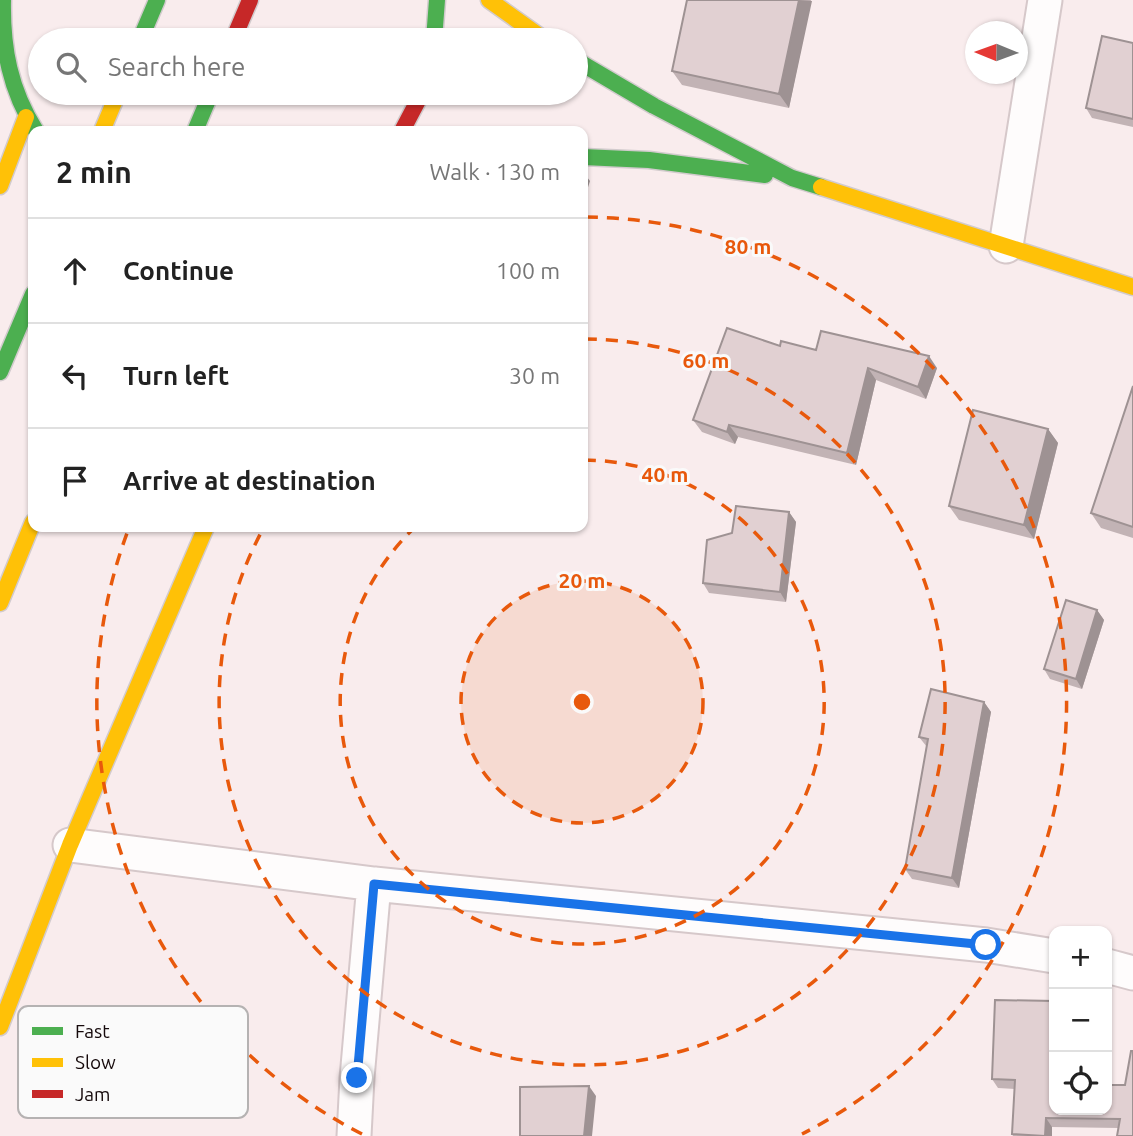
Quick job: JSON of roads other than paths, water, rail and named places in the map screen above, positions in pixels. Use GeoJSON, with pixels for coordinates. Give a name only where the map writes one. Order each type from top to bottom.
{"type":"FeatureCollection","features":[{"type":"Feature","properties":{"kind":"highway"},"geometry":{"type":"LineString","coordinates":[[3,0],[2,34],[8,66],[26,117],[32,126]]}},
{"type":"Feature","properties":{"kind":"highway"},"geometry":{"type":"LineString","coordinates":[[145,28],[157,0]]}},
{"type":"Feature","properties":{"kind":"highway"},"geometry":{"type":"LineString","coordinates":[[238,28],[250,0]]}},
{"type":"Feature","properties":{"kind":"highway"},"geometry":{"type":"LineString","coordinates":[[435,28],[437,0]]}},
{"type":"Feature","properties":{"kind":"highway"},"geometry":{"type":"LineString","coordinates":[[489,0],[528,28]]}},
{"type":"Feature","properties":{"kind":"highway"},"geometry":{"type":"LineString","coordinates":[[588,67],[654,106],[792,178],[1133,287]]}},
{"type":"Feature","properties":{"kind":"highway"},"geometry":{"type":"LineString","coordinates":[[104,126],[113,105]]}},
{"type":"Feature","properties":{"kind":"highway"},"geometry":{"type":"LineString","coordinates":[[197,126],[206,105]]}},
{"type":"Feature","properties":{"kind":"highway"},"geometry":{"type":"LineString","coordinates":[[405,126],[418,105]]}},
{"type":"Feature","properties":{"kind":"highway"},"geometry":{"type":"LineString","coordinates":[[0,186],[26,117]]}},
{"type":"Feature","properties":{"kind":"highway"},"geometry":{"type":"LineString","coordinates":[[588,157],[649,160],[792,178]]}},
{"type":"Feature","properties":{"kind":"highway"},"geometry":{"type":"LineString","coordinates":[[0,372],[28,305]]}},
{"type":"Feature","properties":{"kind":"highway"},"geometry":{"type":"LineString","coordinates":[[0,603],[29,532]]}},
{"type":"Feature","properties":{"kind":"highway"},"geometry":{"type":"LineString","coordinates":[[0,1027],[70,845],[204,532]]}},
{"type":"Feature","properties":{"kind":"street"},"geometry":{"type":"LineString","coordinates":[[1006,246],[1045,0]]}},
{"type":"Feature","properties":{"kind":"street"},"geometry":{"type":"LineString","coordinates":[[70,845],[374,884],[986,945],[1049,955]]}},
{"type":"Feature","properties":{"kind":"street"},"geometry":{"type":"LineString","coordinates":[[354,1136],[374,884]]}},
{"type":"Feature","properties":{"kind":"street"},"geometry":{"type":"LineString","coordinates":[[1112,967],[1133,973]]}}]}
